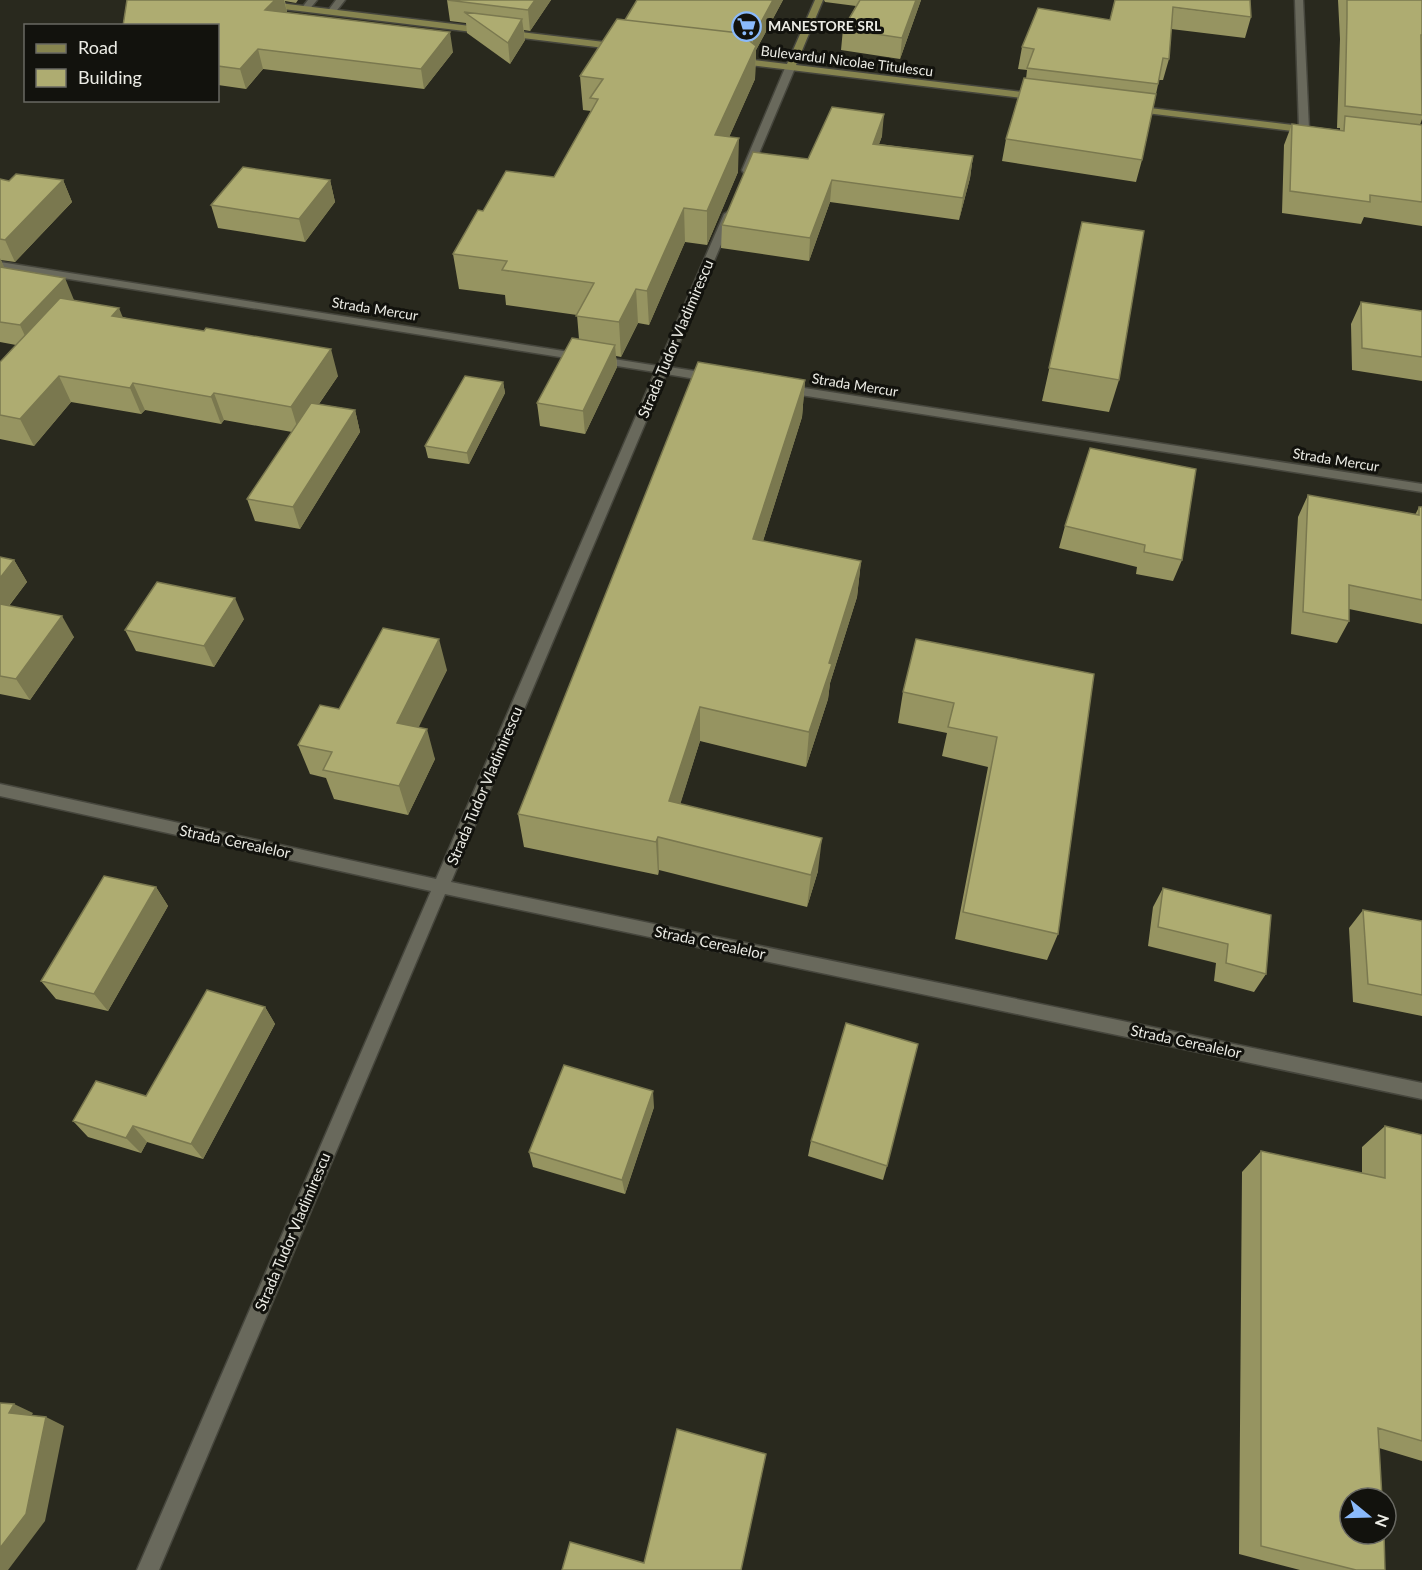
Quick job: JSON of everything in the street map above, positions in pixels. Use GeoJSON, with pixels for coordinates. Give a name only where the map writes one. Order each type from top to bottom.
{"type":"FeatureCollection","features":[{"type":"Feature","properties":{"kind":"street"},"geometry":{"type":"LineString","coordinates":[[233,0],[637,49]]}},
{"type":"Feature","properties":{"kind":"street"},"geometry":{"type":"LineString","coordinates":[[304,9],[313,0]]}},
{"type":"Feature","properties":{"kind":"street"},"geometry":{"type":"LineString","coordinates":[[331,12],[341,0]]}},
{"type":"Feature","properties":{"kind":"street","name":"Strada Tudor Vladimirescu"},"geometry":{"type":"LineString","coordinates":[[147,1570],[442,887],[819,0]]}},
{"type":"Feature","properties":{"kind":"street"},"geometry":{"type":"LineString","coordinates":[[1299,0],[1304,129]]}},
{"type":"Feature","properties":{"kind":"street","name":"Bulevardul Nicolae Titulescu"},"geometry":{"type":"LineString","coordinates":[[731,60],[1047,98]]}},
{"type":"Feature","properties":{"kind":"street"},"geometry":{"type":"LineString","coordinates":[[1117,107],[1315,130]]}},
{"type":"Feature","properties":{"kind":"street","name":"Strada Mercur"},"geometry":{"type":"LineString","coordinates":[[0,265],[722,379]]}},
{"type":"Feature","properties":{"kind":"street","name":"Strada Mercur"},"geometry":{"type":"LineString","coordinates":[[768,387],[1422,488]]}},
{"type":"Feature","properties":{"kind":"street","name":"Strada Cerealelor"},"geometry":{"type":"LineString","coordinates":[[0,790],[442,887],[1422,1091]]}},
{"type":"Feature","properties":{"kind":"building"},"geometry":{"type":"Polygon","coordinates":[[[127,0],[275,0],[265,10],[450,32],[421,69],[258,49],[240,69],[219,66],[219,24],[123,24],[127,0]]]}},
{"type":"Feature","properties":{"kind":"building"},"geometry":{"type":"Polygon","coordinates":[[[447,0],[535,0],[528,10],[447,0]]]}},
{"type":"Feature","properties":{"kind":"building"},"geometry":{"type":"Polygon","coordinates":[[[637,0],[773,0],[753,37],[748,34],[625,20],[637,0]]]}},
{"type":"Feature","properties":{"kind":"building"},"geometry":{"type":"Polygon","coordinates":[[[860,0],[916,0],[902,38],[843,29],[860,0]]]}},
{"type":"Feature","properties":{"kind":"building"},"geometry":{"type":"Polygon","coordinates":[[[1115,0],[1250,0],[1251,17],[1173,7],[1169,59],[1163,58],[1158,84],[1027,68],[1034,49],[1022,47],[1038,8],[1110,20],[1115,0]]]}},
{"type":"Feature","properties":{"kind":"building"},"geometry":{"type":"Polygon","coordinates":[[[1347,0],[1422,0],[1422,115],[1345,106],[1347,0]]]}},
{"type":"Feature","properties":{"kind":"building"},"geometry":{"type":"Polygon","coordinates":[[[464,12],[522,19],[508,43],[464,12]]]}},
{"type":"Feature","properties":{"kind":"building"},"geometry":{"type":"Polygon","coordinates":[[[617,19],[748,34],[746,38],[756,46],[715,135],[739,138],[707,211],[684,208],[647,291],[636,289],[619,322],[576,316],[594,283],[502,270],[507,261],[453,254],[478,210],[483,211],[506,171],[554,177],[598,99],[590,98],[603,79],[580,76],[617,19]]]}},
{"type":"Feature","properties":{"kind":"building"},"geometry":{"type":"Polygon","coordinates":[[[1024,78],[1156,94],[1142,160],[1006,139],[1024,78]]]}},
{"type":"Feature","properties":{"kind":"building"},"geometry":{"type":"Polygon","coordinates":[[[832,107],[884,114],[873,144],[973,156],[963,198],[832,180],[810,238],[722,225],[753,152],[808,159],[832,107]]]}},
{"type":"Feature","properties":{"kind":"building"},"geometry":{"type":"Polygon","coordinates":[[[1345,116],[1422,125],[1422,202],[1370,195],[1370,202],[1290,191],[1292,124],[1344,131],[1345,116]]]}},
{"type":"Feature","properties":{"kind":"building"},"geometry":{"type":"Polygon","coordinates":[[[243,167],[330,180],[299,219],[211,205],[243,167]]]}},
{"type":"Feature","properties":{"kind":"building"},"geometry":{"type":"Polygon","coordinates":[[[16,174],[63,180],[5,240],[0,239],[0,179],[9,181],[16,174]]]}},
{"type":"Feature","properties":{"kind":"building"},"geometry":{"type":"Polygon","coordinates":[[[1082,222],[1144,231],[1119,380],[1049,368],[1082,222]]]}},
{"type":"Feature","properties":{"kind":"building"},"geometry":{"type":"Polygon","coordinates":[[[0,267],[65,278],[20,325],[0,322],[0,267]]]}},
{"type":"Feature","properties":{"kind":"building"},"geometry":{"type":"Polygon","coordinates":[[[60,298],[119,308],[112,316],[204,331],[206,328],[331,349],[291,407],[214,393],[211,397],[133,383],[130,388],[59,376],[20,419],[0,415],[0,362],[60,298]]]}},
{"type":"Feature","properties":{"kind":"building"},"geometry":{"type":"Polygon","coordinates":[[[1361,302],[1422,311],[1422,357],[1362,348],[1361,302]]]}},
{"type":"Feature","properties":{"kind":"building"},"geometry":{"type":"Polygon","coordinates":[[[572,338],[615,345],[583,411],[537,403],[572,338]]]}},
{"type":"Feature","properties":{"kind":"building"},"geometry":{"type":"Polygon","coordinates":[[[698,362],[805,380],[753,539],[861,561],[829,663],[832,664],[809,732],[700,707],[669,801],[822,838],[811,875],[658,837],[656,842],[518,814],[698,362]]]}},
{"type":"Feature","properties":{"kind":"building"},"geometry":{"type":"Polygon","coordinates":[[[465,376],[503,382],[467,453],[425,446],[465,376]]]}},
{"type":"Feature","properties":{"kind":"building"},"geometry":{"type":"Polygon","coordinates":[[[311,403],[355,410],[293,507],[247,499],[311,403]]]}},
{"type":"Feature","properties":{"kind":"building"},"geometry":{"type":"Polygon","coordinates":[[[1090,448],[1196,469],[1182,560],[1144,552],[1145,545],[1065,526],[1090,448]]]}},
{"type":"Feature","properties":{"kind":"building"},"geometry":{"type":"Polygon","coordinates":[[[1308,495],[1419,515],[1419,507],[1422,507],[1422,600],[1349,585],[1349,621],[1303,612],[1308,495]]]}},
{"type":"Feature","properties":{"kind":"building"},"geometry":{"type":"Polygon","coordinates":[[[0,557],[14,560],[0,578],[0,557]]]}},
{"type":"Feature","properties":{"kind":"building"},"geometry":{"type":"Polygon","coordinates":[[[157,582],[235,598],[204,646],[125,630],[157,582]]]}},
{"type":"Feature","properties":{"kind":"building"},"geometry":{"type":"Polygon","coordinates":[[[0,604],[62,616],[16,679],[0,676],[0,604]]]}},
{"type":"Feature","properties":{"kind":"building"},"geometry":{"type":"Polygon","coordinates":[[[383,628],[439,639],[397,723],[427,729],[399,786],[323,770],[332,752],[298,745],[320,705],[339,709],[383,628]]]}},
{"type":"Feature","properties":{"kind":"building"},"geometry":{"type":"Polygon","coordinates":[[[916,639],[1094,674],[1058,934],[963,912],[997,737],[948,727],[954,703],[903,692],[916,639]]]}},
{"type":"Feature","properties":{"kind":"building"},"geometry":{"type":"Polygon","coordinates":[[[104,876],[156,887],[94,994],[41,981],[104,876]]]}},
{"type":"Feature","properties":{"kind":"building"},"geometry":{"type":"Polygon","coordinates":[[[1163,888],[1271,915],[1266,974],[1226,963],[1228,944],[1158,927],[1163,888]]]}},
{"type":"Feature","properties":{"kind":"building"},"geometry":{"type":"Polygon","coordinates":[[[1363,910],[1422,921],[1422,995],[1368,984],[1363,910]]]}},
{"type":"Feature","properties":{"kind":"building"},"geometry":{"type":"Polygon","coordinates":[[[207,990],[265,1007],[191,1144],[133,1126],[126,1138],[73,1121],[96,1081],[146,1096],[207,990]]]}},
{"type":"Feature","properties":{"kind":"building"},"geometry":{"type":"Polygon","coordinates":[[[846,1023],[918,1044],[887,1166],[811,1141],[846,1023]]]}},
{"type":"Feature","properties":{"kind":"building"},"geometry":{"type":"Polygon","coordinates":[[[564,1065],[653,1091],[622,1180],[529,1152],[564,1065]]]}},
{"type":"Feature","properties":{"kind":"building"},"geometry":{"type":"Polygon","coordinates":[[[1385,1126],[1422,1135],[1422,1441],[1378,1428],[1381,1486],[1338,1486],[1338,1546],[1384,1546],[1385,1570],[1356,1570],[1261,1546],[1261,1151],[1385,1178],[1385,1126]]]}},
{"type":"Feature","properties":{"kind":"building"},"geometry":{"type":"Polygon","coordinates":[[[0,1403],[14,1404],[9,1413],[46,1417],[26,1514],[0,1548],[0,1403]]]}},
{"type":"Feature","properties":{"kind":"building"},"geometry":{"type":"Polygon","coordinates":[[[677,1429],[766,1454],[741,1570],[562,1570],[570,1542],[644,1563],[677,1429]]]}},
{"type":"Feature","properties":{"kind":"place","name":"MANESTORE SRL"},"geometry":{"type":"Point","coordinates":[747,26]}}]}
